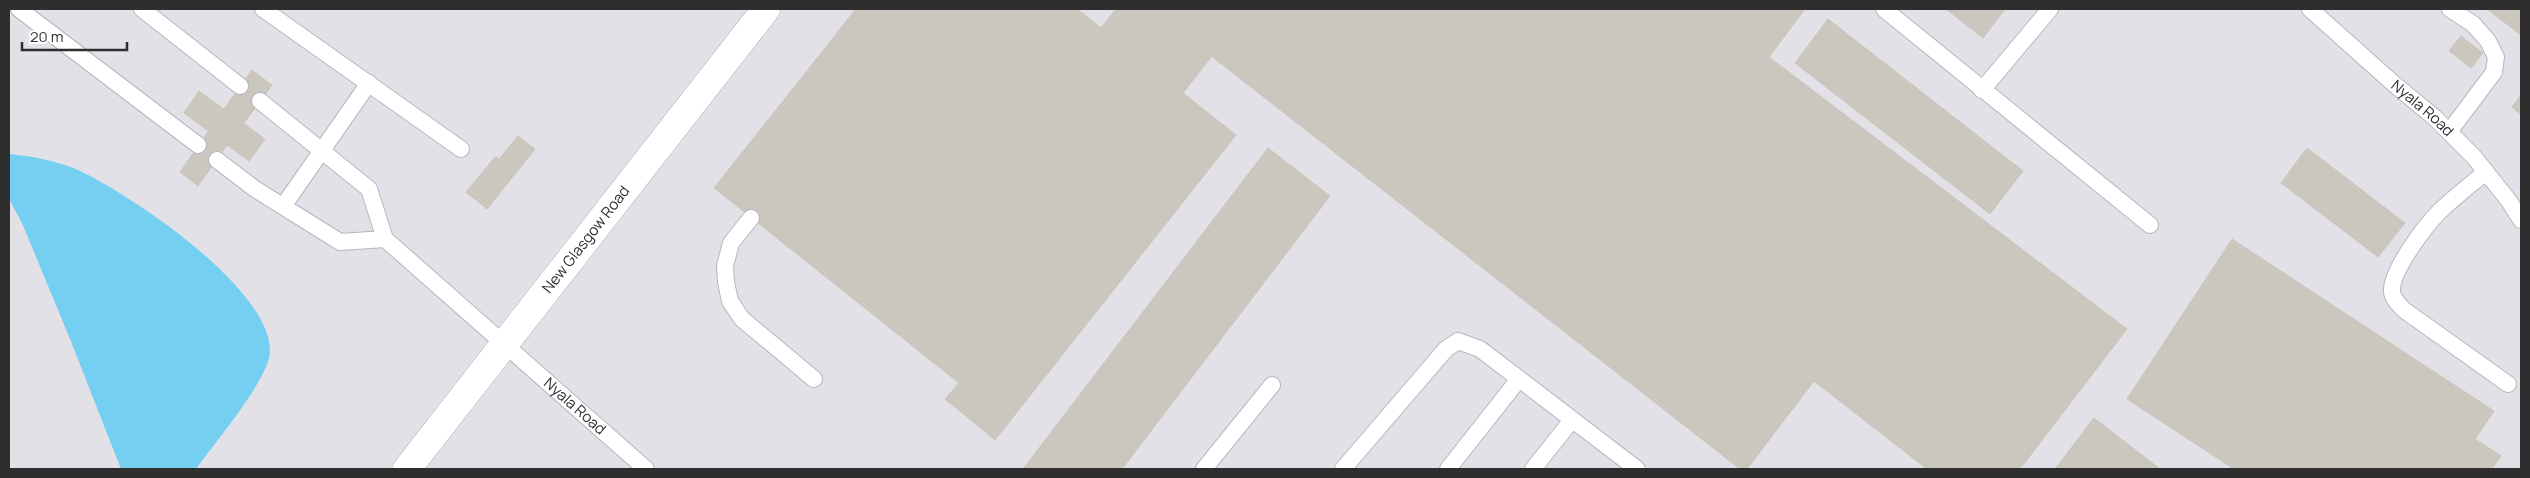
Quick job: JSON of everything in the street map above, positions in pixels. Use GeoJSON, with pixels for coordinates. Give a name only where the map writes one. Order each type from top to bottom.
{"type":"FeatureCollection","features":[{"type":"Feature","properties":{"kind":"street","name":"New Glasgow Road"},"geometry":{"type":"LineString","coordinates":[[407,469],[766,9]]}},
{"type":"Feature","properties":{"kind":"lane"},"geometry":{"type":"LineString","coordinates":[[19,9],[198,145]]}},
{"type":"Feature","properties":{"kind":"lane"},"geometry":{"type":"LineString","coordinates":[[142,9],[240,86]]}},
{"type":"Feature","properties":{"kind":"lane"},"geometry":{"type":"LineString","coordinates":[[263,9],[461,149]]}},
{"type":"Feature","properties":{"kind":"lane"},"geometry":{"type":"LineString","coordinates":[[1884,9],[2150,225]]}},
{"type":"Feature","properties":{"kind":"lane"},"geometry":{"type":"LineString","coordinates":[[1982,90],[2050,9]]}},
{"type":"Feature","properties":{"kind":"lane","name":"Nyala Road"},"geometry":{"type":"LineString","coordinates":[[2310,9],[2449,132],[2486,172],[2521,220]]}},
{"type":"Feature","properties":{"kind":"lane"},"geometry":{"type":"LineString","coordinates":[[2449,132],[2494,72],[2496,57],[2488,41],[2473,24],[2450,9]]}},
{"type":"Feature","properties":{"kind":"lane"},"geometry":{"type":"LineString","coordinates":[[284,205],[369,83]]}},
{"type":"Feature","properties":{"kind":"lane"},"geometry":{"type":"LineString","coordinates":[[217,160],[255,189],[284,205],[340,242],[385,239],[369,189],[260,101]]}},
{"type":"Feature","properties":{"kind":"lane"},"geometry":{"type":"LineString","coordinates":[[2486,172],[2438,213],[2401,264],[2393,281],[2392,291],[2394,299],[2404,310],[2508,384]]}},
{"type":"Feature","properties":{"kind":"lane"},"geometry":{"type":"LineString","coordinates":[[751,218],[731,243],[725,266],[730,301],[742,319],[814,379]]}},
{"type":"Feature","properties":{"kind":"lane","name":"Nyala Road"},"geometry":{"type":"LineString","coordinates":[[385,239],[646,469]]}},
{"type":"Feature","properties":{"kind":"lane"},"geometry":{"type":"LineString","coordinates":[[1343,469],[1446,349],[1458,341],[1480,349],[1572,420],[1628,467]]}},
{"type":"Feature","properties":{"kind":"lane"},"geometry":{"type":"LineString","coordinates":[[1448,469],[1520,380]]}},
{"type":"Feature","properties":{"kind":"lane"},"geometry":{"type":"LineString","coordinates":[[1204,469],[1272,385]]}},
{"type":"Feature","properties":{"kind":"lane"},"geometry":{"type":"LineString","coordinates":[[1533,469],[1572,420]]}},
{"type":"Feature","properties":{"kind":"shaded area"},"geometry":{"type":"Polygon","coordinates":[[[9,9],[2521,9],[2521,469],[9,469],[9,9]]]}},
{"type":"Feature","properties":{"kind":"water"},"geometry":{"type":"Polygon","coordinates":[[[9,154],[44,159],[62,164],[101,182],[162,222],[194,246],[224,273],[248,300],[264,327],[270,352],[267,364],[251,395],[196,469],[121,469],[22,223],[9,199],[9,154]]]}},
{"type":"Feature","properties":{"kind":"building"},"geometry":{"type":"Polygon","coordinates":[[[856,9],[1077,9],[1236,135],[995,440],[945,399],[959,383],[714,188],[856,9]]]}},
{"type":"Feature","properties":{"kind":"building"},"geometry":{"type":"Polygon","coordinates":[[[1116,9],[1151,9],[1212,56],[1183,93],[1101,28],[1116,9]]]}},
{"type":"Feature","properties":{"kind":"building"},"geometry":{"type":"Polygon","coordinates":[[[1151,9],[1805,9],[1769,57],[2127,329],[2020,469],[1927,469],[1814,381],[1747,469],[1740,469],[1151,9]]]}},
{"type":"Feature","properties":{"kind":"building"},"geometry":{"type":"Polygon","coordinates":[[[1946,9],[2005,9],[1983,38],[1946,9]]]}},
{"type":"Feature","properties":{"kind":"building"},"geometry":{"type":"Polygon","coordinates":[[[2487,9],[2521,9],[2521,35],[2487,9]]]}},
{"type":"Feature","properties":{"kind":"building"},"geometry":{"type":"Polygon","coordinates":[[[1828,19],[2023,171],[1990,214],[1795,63],[1828,19]]]}},
{"type":"Feature","properties":{"kind":"building"},"geometry":{"type":"Polygon","coordinates":[[[2461,36],[2483,53],[2471,68],[2449,51],[2461,36]]]}},
{"type":"Feature","properties":{"kind":"building"},"geometry":{"type":"Polygon","coordinates":[[[252,70],[272,85],[244,123],[224,109],[252,70]]]}},
{"type":"Feature","properties":{"kind":"building"},"geometry":{"type":"Polygon","coordinates":[[[199,91],[265,139],[249,161],[184,113],[199,91]]]}},
{"type":"Feature","properties":{"kind":"building"},"geometry":{"type":"Polygon","coordinates":[[[2521,95],[2521,115],[2512,107],[2521,95]]]}},
{"type":"Feature","properties":{"kind":"building"},"geometry":{"type":"Polygon","coordinates":[[[208,132],[227,145],[198,186],[180,172],[208,132]]]}},
{"type":"Feature","properties":{"kind":"building"},"geometry":{"type":"Polygon","coordinates":[[[518,136],[535,149],[487,209],[466,192],[496,156],[499,159],[518,136]]]}},
{"type":"Feature","properties":{"kind":"building"},"geometry":{"type":"Polygon","coordinates":[[[1268,148],[1330,196],[1122,469],[1023,469],[1268,148]]]}},
{"type":"Feature","properties":{"kind":"building"},"geometry":{"type":"Polygon","coordinates":[[[2307,148],[2405,223],[2378,257],[2281,183],[2307,148]]]}},
{"type":"Feature","properties":{"kind":"building"},"geometry":{"type":"Polygon","coordinates":[[[2232,239],[2494,411],[2475,439],[2501,456],[2492,469],[2234,469],[2127,399],[2232,239]]]}},
{"type":"Feature","properties":{"kind":"building"},"geometry":{"type":"Polygon","coordinates":[[[2094,418],[2160,469],[2055,469],[2094,418]]]}}]}
